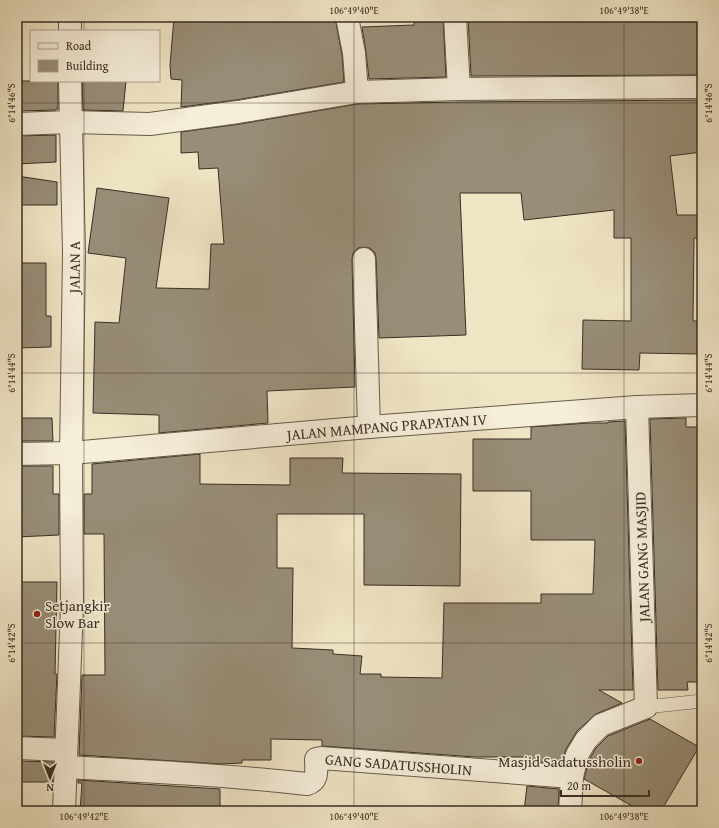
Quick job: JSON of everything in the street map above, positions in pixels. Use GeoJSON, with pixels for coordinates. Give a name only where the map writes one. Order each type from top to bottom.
{"type":"FeatureCollection","features":[{"type":"Feature","properties":{"kind":"street"},"geometry":{"type":"LineString","coordinates":[[70,17],[70,30]]}},
{"type":"Feature","properties":{"kind":"street"},"geometry":{"type":"LineString","coordinates":[[347,17],[354,53],[357,92]]}},
{"type":"Feature","properties":{"kind":"street"},"geometry":{"type":"LineString","coordinates":[[455,17],[459,89]]}},
{"type":"Feature","properties":{"kind":"street","name":"JALAN A"},"geometry":{"type":"LineString","coordinates":[[70,82],[74,253],[71,453]]}},
{"type":"Feature","properties":{"kind":"street"},"geometry":{"type":"LineString","coordinates":[[17,124],[70,122],[150,124],[238,112],[357,92],[459,89],[702,87]]}},
{"type":"Feature","properties":{"kind":"street"},"geometry":{"type":"LineString","coordinates":[[364,259],[369,427]]}},
{"type":"Feature","properties":{"kind":"street","name":"JALAN MAMPANG PRAPATAN IV"},"geometry":{"type":"LineString","coordinates":[[17,454],[71,453],[369,427],[636,407],[702,405]]}},
{"type":"Feature","properties":{"kind":"street","name":"JALAN GANG MASJID"},"geometry":{"type":"LineString","coordinates":[[636,407],[646,707]]}},
{"type":"Feature","properties":{"kind":"street"},"geometry":{"type":"LineString","coordinates":[[64,811],[72,606],[71,453]]}},
{"type":"Feature","properties":{"kind":"street"},"geometry":{"type":"LineString","coordinates":[[570,811],[572,777],[577,755],[586,740],[601,725],[646,707]]}},
{"type":"Feature","properties":{"kind":"street"},"geometry":{"type":"LineString","coordinates":[[17,748],[65,759]]}},
{"type":"Feature","properties":{"kind":"street","name":"GANG SADATUSSHOLIN"},"geometry":{"type":"LineString","coordinates":[[65,759],[175,773],[264,779],[307,784],[312,783],[315,779],[316,759],[321,758],[572,777]]}},
{"type":"Feature","properties":{"kind":"lane"},"geometry":{"type":"LineString","coordinates":[[646,707],[702,701]]}},
{"type":"Feature","properties":{"kind":"building"},"geometry":{"type":"Polygon","coordinates":[[[335,17],[342,55],[344,82],[236,100],[181,107],[182,80],[171,79],[170,65],[174,18],[335,17]]]}},
{"type":"Feature","properties":{"kind":"building"},"geometry":{"type":"Polygon","coordinates":[[[414,17],[443,17],[446,77],[369,79],[362,27],[414,25],[414,17]]]}},
{"type":"Feature","properties":{"kind":"building"},"geometry":{"type":"Polygon","coordinates":[[[468,17],[640,17],[640,19],[702,20],[702,75],[471,76],[468,17]]]}},
{"type":"Feature","properties":{"kind":"building"},"geometry":{"type":"Polygon","coordinates":[[[17,81],[58,82],[58,109],[17,111],[17,81]]]}},
{"type":"Feature","properties":{"kind":"building"},"geometry":{"type":"Polygon","coordinates":[[[82,82],[126,82],[123,111],[83,110],[82,82]]]}},
{"type":"Feature","properties":{"kind":"building"},"geometry":{"type":"Polygon","coordinates":[[[699,100],[702,123],[702,152],[670,156],[677,215],[702,215],[702,238],[694,238],[693,321],[699,321],[698,354],[640,353],[639,370],[582,369],[583,320],[631,321],[631,238],[614,238],[614,210],[524,220],[521,193],[460,193],[466,335],[379,338],[375,253],[370,248],[358,248],[353,253],[352,259],[355,387],[267,391],[268,423],[159,433],[159,415],[93,413],[95,322],[119,323],[126,258],[88,253],[97,188],[169,198],[156,288],[209,289],[211,244],[224,244],[218,168],[199,169],[198,152],[181,153],[181,132],[240,124],[358,104],[699,100]]]}},
{"type":"Feature","properties":{"kind":"building"},"geometry":{"type":"Polygon","coordinates":[[[56,135],[56,162],[17,164],[17,136],[56,135]]]}},
{"type":"Feature","properties":{"kind":"building"},"geometry":{"type":"Polygon","coordinates":[[[17,176],[57,182],[57,205],[17,205],[17,176]]]}},
{"type":"Feature","properties":{"kind":"building"},"geometry":{"type":"Polygon","coordinates":[[[17,263],[46,263],[46,316],[51,316],[51,347],[17,348],[17,263]]]}},
{"type":"Feature","properties":{"kind":"building"},"geometry":{"type":"Polygon","coordinates":[[[19,418],[52,418],[53,441],[19,441],[19,418]]]}},
{"type":"Feature","properties":{"kind":"building"},"geometry":{"type":"Polygon","coordinates":[[[686,418],[686,427],[702,427],[702,682],[687,682],[688,690],[658,690],[650,419],[686,418]]]}},
{"type":"Feature","properties":{"kind":"building"},"geometry":{"type":"Polygon","coordinates":[[[625,421],[633,690],[599,690],[622,703],[596,714],[577,731],[566,749],[562,764],[529,761],[530,757],[475,757],[322,746],[322,740],[271,739],[271,760],[242,760],[242,763],[221,764],[79,755],[82,675],[105,675],[104,534],[84,534],[84,494],[92,494],[92,464],[200,454],[200,484],[290,485],[290,458],[343,458],[342,473],[461,474],[460,586],[364,585],[364,514],[277,514],[277,568],[293,568],[292,648],[333,650],[333,654],[362,656],[360,674],[381,674],[381,677],[442,678],[444,603],[541,603],[541,594],[593,594],[595,540],[531,540],[531,491],[473,491],[473,439],[531,439],[531,427],[625,421]]]}},
{"type":"Feature","properties":{"kind":"building"},"geometry":{"type":"Polygon","coordinates":[[[19,466],[53,466],[53,494],[59,494],[59,535],[17,537],[17,484],[19,484],[19,466]]]}},
{"type":"Feature","properties":{"kind":"building"},"geometry":{"type":"Polygon","coordinates":[[[17,582],[57,582],[55,674],[57,674],[54,737],[17,736],[17,582]]]}},
{"type":"Feature","properties":{"kind":"building","name":"Masjid Sadatussholin"},"geometry":{"type":"Polygon","coordinates":[[[650,719],[699,747],[661,811],[641,811],[584,779],[589,760],[596,748],[608,736],[650,719]]]}},
{"type":"Feature","properties":{"kind":"building"},"geometry":{"type":"Polygon","coordinates":[[[17,761],[53,762],[53,782],[17,782],[17,761]]]}},
{"type":"Feature","properties":{"kind":"building"},"geometry":{"type":"Polygon","coordinates":[[[78,780],[220,789],[220,811],[114,809],[114,811],[80,811],[82,783],[78,783],[78,780]]]}},
{"type":"Feature","properties":{"kind":"building"},"geometry":{"type":"Polygon","coordinates":[[[527,786],[559,789],[558,811],[524,811],[527,786]]]}},
{"type":"Feature","properties":{"kind":"place","name":"Setjangkir Slow Bar"},"geometry":{"type":"Point","coordinates":[37,614]}},
{"type":"Feature","properties":{"kind":"place","name":"Masjid Sadatussholin"},"geometry":{"type":"Point","coordinates":[639,761]}}]}
